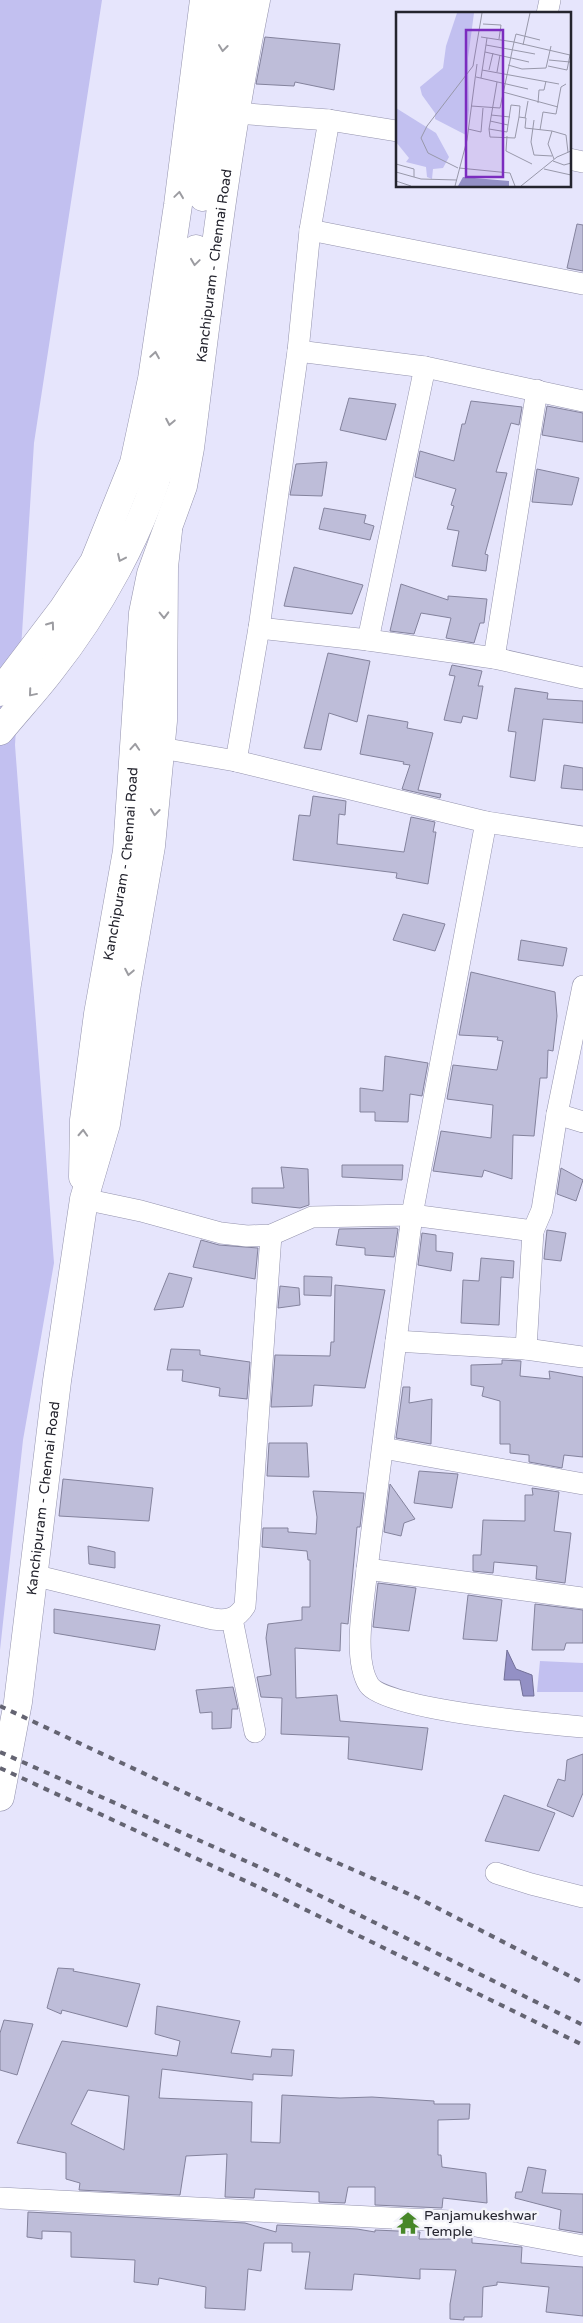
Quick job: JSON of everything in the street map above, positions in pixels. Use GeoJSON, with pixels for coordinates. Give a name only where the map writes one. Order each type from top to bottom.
{"type":"FeatureCollection","features":[{"type":"Feature","properties":{"kind":"main road"},"geometry":{"type":"LineString","coordinates":[[0,731],[52,669],[86,622],[115,571],[130,509],[134,463],[152,379],[178,205],[204,0]]}},
{"type":"Feature","properties":{"kind":"main road"},"geometry":{"type":"LineString","coordinates":[[0,692],[57,616],[162,459],[170,421],[202,205],[228,0]]}},
{"type":"Feature","properties":{"kind":"main road","name":"Kanchipuram - Chennai Road"},"geometry":{"type":"LineString","coordinates":[[84,1199],[84,1120],[98,1014],[126,851],[143,613],[151,574],[183,486],[190,448],[235,113],[256,0]]}},
{"type":"Feature","properties":{"kind":"main road","name":"Kanchipuram - Chennai Road"},"geometry":{"type":"LineString","coordinates":[[0,1797],[18,1702],[32,1575],[56,1391],[84,1199],[106,1124],[126,984],[151,846],[161,748],[164,567],[168,531]]}},
{"type":"Feature","properties":{"kind":"street"},"geometry":{"type":"LineString","coordinates":[[235,113],[329,120],[396,131]]}},
{"type":"Feature","properties":{"kind":"street"},"geometry":{"type":"LineString","coordinates":[[236,761],[259,628],[298,351],[310,230],[329,120]]}},
{"type":"Feature","properties":{"kind":"street"},"geometry":{"type":"LineString","coordinates":[[570,159],[583,162]]}},
{"type":"Feature","properties":{"kind":"street"},"geometry":{"type":"LineString","coordinates":[[310,230],[583,284]]}},
{"type":"Feature","properties":{"kind":"street"},"geometry":{"type":"LineString","coordinates":[[298,351],[425,367],[583,401]]}},
{"type":"Feature","properties":{"kind":"street"},"geometry":{"type":"LineString","coordinates":[[368,640],[425,367]]}},
{"type":"Feature","properties":{"kind":"street"},"geometry":{"type":"LineString","coordinates":[[494,658],[537,390]]}},
{"type":"Feature","properties":{"kind":"street"},"geometry":{"type":"LineString","coordinates":[[259,628],[368,640],[494,658],[583,678]]}},
{"type":"Feature","properties":{"kind":"street"},"geometry":{"type":"LineString","coordinates":[[161,748],[236,761],[486,822],[583,837]]}},
{"type":"Feature","properties":{"kind":"street"},"geometry":{"type":"LineString","coordinates":[[486,822],[412,1215],[367,1569],[361,1661],[362,1670],[370,1686],[381,1695],[453,1712],[583,1727]]}},
{"type":"Feature","properties":{"kind":"street"},"geometry":{"type":"LineString","coordinates":[[526,1349],[533,1231],[542,1210],[557,1114],[583,986]]}},
{"type":"Feature","properties":{"kind":"street"},"geometry":{"type":"LineString","coordinates":[[557,1114],[583,1122]]}},
{"type":"Feature","properties":{"kind":"street"},"geometry":{"type":"LineString","coordinates":[[84,1199],[141,1211],[222,1232],[247,1236],[271,1235],[312,1217],[412,1215],[533,1231]]}},
{"type":"Feature","properties":{"kind":"street"},"geometry":{"type":"LineString","coordinates":[[32,1575],[223,1621],[240,1613],[245,1606],[271,1235]]}},
{"type":"Feature","properties":{"kind":"street"},"geometry":{"type":"LineString","coordinates":[[396,1341],[526,1349],[583,1357]]}},
{"type":"Feature","properties":{"kind":"street"},"geometry":{"type":"LineString","coordinates":[[383,1448],[583,1484]]}},
{"type":"Feature","properties":{"kind":"street"},"geometry":{"type":"LineString","coordinates":[[367,1569],[583,1598]]}},
{"type":"Feature","properties":{"kind":"street"},"geometry":{"type":"LineString","coordinates":[[232,1618],[255,1732]]}},
{"type":"Feature","properties":{"kind":"street"},"geometry":{"type":"LineString","coordinates":[[496,1872],[531,1884],[583,1896]]}},
{"type":"Feature","properties":{"kind":"street"},"geometry":{"type":"LineString","coordinates":[[0,2198],[449,2221],[583,2246]]}},
{"type":"Feature","properties":{"kind":"shaded area"},"geometry":{"type":"Polygon","coordinates":[[[0,0],[102,0],[34,443],[15,745],[54,1263],[23,1440],[0,1650],[0,0]]]}},
{"type":"Feature","properties":{"kind":"shaded area"},"geometry":{"type":"Polygon","coordinates":[[[507,1650],[516,1669],[532,1675],[534,1696],[523,1696],[520,1680],[504,1680],[507,1650]]]}},
{"type":"Feature","properties":{"kind":"shaded area"},"geometry":{"type":"Polygon","coordinates":[[[540,1661],[583,1663],[583,1692],[537,1692],[540,1661]]]}},
{"type":"Feature","properties":{"kind":"building"},"geometry":{"type":"Polygon","coordinates":[[[265,37],[340,44],[334,90],[295,82],[294,86],[256,84],[265,37]]]}},
{"type":"Feature","properties":{"kind":"building"},"geometry":{"type":"Polygon","coordinates":[[[577,224],[583,225],[583,271],[567,268],[577,224]]]}},
{"type":"Feature","properties":{"kind":"building"},"geometry":{"type":"Polygon","coordinates":[[[349,398],[396,404],[386,440],[340,430],[349,398]]]}},
{"type":"Feature","properties":{"kind":"building"},"geometry":{"type":"Polygon","coordinates":[[[471,401],[522,407],[519,425],[511,423],[496,472],[507,473],[485,554],[488,555],[486,571],[452,566],[459,531],[447,529],[454,506],[451,505],[456,489],[415,477],[420,451],[454,461],[462,424],[465,424],[471,401]]]}},
{"type":"Feature","properties":{"kind":"building"},"geometry":{"type":"Polygon","coordinates":[[[547,406],[583,413],[583,442],[542,435],[547,406]]]}},
{"type":"Feature","properties":{"kind":"building"},"geometry":{"type":"Polygon","coordinates":[[[327,462],[322,496],[290,495],[296,464],[327,462]]]}},
{"type":"Feature","properties":{"kind":"building"},"geometry":{"type":"Polygon","coordinates":[[[537,469],[579,478],[572,505],[532,502],[537,469]]]}},
{"type":"Feature","properties":{"kind":"building"},"geometry":{"type":"Polygon","coordinates":[[[324,508],[366,515],[364,523],[374,526],[370,540],[319,529],[324,508]]]}},
{"type":"Feature","properties":{"kind":"building"},"geometry":{"type":"Polygon","coordinates":[[[294,567],[363,585],[352,614],[284,606],[294,567]]]}},
{"type":"Feature","properties":{"kind":"building"},"geometry":{"type":"Polygon","coordinates":[[[401,584],[448,600],[448,596],[487,599],[484,623],[480,623],[474,643],[446,638],[451,618],[421,613],[414,634],[390,631],[401,584]]]}},
{"type":"Feature","properties":{"kind":"building"},"geometry":{"type":"Polygon","coordinates":[[[328,653],[370,661],[357,722],[329,713],[321,750],[304,748],[328,653]]]}},
{"type":"Feature","properties":{"kind":"building"},"geometry":{"type":"Polygon","coordinates":[[[452,665],[482,671],[478,686],[483,686],[477,719],[463,716],[461,723],[444,720],[455,676],[449,675],[452,665]]]}},
{"type":"Feature","properties":{"kind":"building"},"geometry":{"type":"Polygon","coordinates":[[[515,688],[548,693],[547,699],[583,701],[583,723],[543,719],[535,781],[510,777],[516,732],[508,731],[515,688]]]}},
{"type":"Feature","properties":{"kind":"building"},"geometry":{"type":"Polygon","coordinates":[[[368,715],[408,722],[407,728],[433,733],[418,790],[441,794],[440,798],[402,789],[410,765],[403,764],[404,762],[360,754],[368,715]]]}},
{"type":"Feature","properties":{"kind":"building"},"geometry":{"type":"Polygon","coordinates":[[[564,765],[583,768],[583,790],[561,788],[564,765]]]}},
{"type":"Feature","properties":{"kind":"building"},"geometry":{"type":"Polygon","coordinates":[[[313,796],[346,801],[345,815],[339,814],[337,844],[404,852],[411,817],[435,822],[433,832],[436,832],[428,884],[396,878],[397,873],[293,860],[299,815],[310,816],[313,796]]]}},
{"type":"Feature","properties":{"kind":"building"},"geometry":{"type":"Polygon","coordinates":[[[403,914],[445,924],[435,951],[393,940],[403,914]]]}},
{"type":"Feature","properties":{"kind":"building"},"geometry":{"type":"Polygon","coordinates":[[[521,940],[567,948],[563,966],[518,960],[521,940]]]}},
{"type":"Feature","properties":{"kind":"building"},"geometry":{"type":"Polygon","coordinates":[[[471,972],[555,992],[557,1016],[553,1051],[548,1050],[547,1078],[540,1078],[534,1136],[513,1135],[512,1179],[484,1170],[482,1177],[433,1171],[441,1131],[491,1138],[493,1105],[447,1099],[453,1065],[497,1070],[503,1041],[497,1040],[498,1037],[459,1035],[471,972]]]}},
{"type":"Feature","properties":{"kind":"building"},"geometry":{"type":"Polygon","coordinates":[[[385,1056],[428,1063],[422,1096],[410,1094],[408,1122],[375,1121],[375,1112],[360,1112],[360,1088],[383,1091],[385,1056]]]}},
{"type":"Feature","properties":{"kind":"building"},"geometry":{"type":"Polygon","coordinates":[[[342,1165],[403,1165],[402,1180],[342,1177],[342,1165]]]}},
{"type":"Feature","properties":{"kind":"building"},"geometry":{"type":"Polygon","coordinates":[[[281,1167],[308,1169],[309,1205],[300,1208],[252,1203],[252,1188],[284,1188],[281,1167]]]}},
{"type":"Feature","properties":{"kind":"building"},"geometry":{"type":"Polygon","coordinates":[[[561,1168],[583,1180],[576,1201],[557,1194],[561,1168]]]}},
{"type":"Feature","properties":{"kind":"building"},"geometry":{"type":"Polygon","coordinates":[[[339,1229],[398,1229],[394,1257],[365,1255],[365,1248],[336,1245],[339,1229]]]}},
{"type":"Feature","properties":{"kind":"building"},"geometry":{"type":"Polygon","coordinates":[[[547,1230],[566,1233],[561,1261],[544,1259],[547,1230]]]}},
{"type":"Feature","properties":{"kind":"building"},"geometry":{"type":"Polygon","coordinates":[[[422,1233],[436,1235],[436,1251],[453,1253],[451,1271],[418,1265],[422,1233]]]}},
{"type":"Feature","properties":{"kind":"building"},"geometry":{"type":"Polygon","coordinates":[[[201,1240],[219,1245],[258,1248],[255,1279],[193,1267],[201,1240]]]}},
{"type":"Feature","properties":{"kind":"building"},"geometry":{"type":"Polygon","coordinates":[[[481,1258],[514,1261],[513,1278],[501,1277],[499,1325],[461,1323],[463,1280],[479,1281],[481,1258]]]}},
{"type":"Feature","properties":{"kind":"building"},"geometry":{"type":"Polygon","coordinates":[[[169,1273],[192,1278],[183,1307],[154,1310],[169,1273]]]}},
{"type":"Feature","properties":{"kind":"building"},"geometry":{"type":"Polygon","coordinates":[[[304,1276],[332,1277],[331,1296],[304,1295],[304,1276]]]}},
{"type":"Feature","properties":{"kind":"building"},"geometry":{"type":"Polygon","coordinates":[[[335,1285],[385,1290],[365,1388],[314,1385],[312,1406],[271,1407],[275,1355],[330,1356],[331,1342],[334,1342],[335,1285]]]}},
{"type":"Feature","properties":{"kind":"building"},"geometry":{"type":"Polygon","coordinates":[[[280,1286],[299,1288],[300,1305],[278,1308],[280,1286]]]}},
{"type":"Feature","properties":{"kind":"building"},"geometry":{"type":"Polygon","coordinates":[[[171,1349],[200,1350],[200,1355],[250,1362],[247,1399],[219,1396],[220,1388],[182,1381],[183,1370],[167,1370],[171,1349]]]}},
{"type":"Feature","properties":{"kind":"building"},"geometry":{"type":"Polygon","coordinates":[[[502,1360],[521,1361],[520,1376],[550,1379],[549,1371],[583,1377],[583,1457],[564,1455],[562,1468],[529,1462],[529,1455],[510,1453],[510,1444],[500,1444],[500,1401],[482,1396],[484,1387],[471,1385],[471,1365],[502,1364],[502,1360]]]}},
{"type":"Feature","properties":{"kind":"building"},"geometry":{"type":"Polygon","coordinates":[[[403,1387],[410,1387],[409,1403],[432,1399],[431,1444],[396,1438],[403,1387]]]}},
{"type":"Feature","properties":{"kind":"building"},"geometry":{"type":"Polygon","coordinates":[[[269,1443],[307,1443],[309,1477],[267,1476],[269,1443]]]}},
{"type":"Feature","properties":{"kind":"building"},"geometry":{"type":"Polygon","coordinates":[[[419,1471],[458,1474],[452,1508],[414,1503],[419,1471]]]}},
{"type":"Feature","properties":{"kind":"building"},"geometry":{"type":"Polygon","coordinates":[[[63,1479],[153,1488],[149,1521],[59,1516],[63,1479]]]}},
{"type":"Feature","properties":{"kind":"building"},"geometry":{"type":"Polygon","coordinates":[[[390,1484],[415,1519],[404,1523],[401,1536],[384,1532],[390,1484]]]}},
{"type":"Feature","properties":{"kind":"building"},"geometry":{"type":"Polygon","coordinates":[[[532,1488],[559,1492],[554,1531],[571,1533],[565,1583],[536,1579],[537,1566],[494,1562],[493,1573],[473,1571],[473,1555],[481,1555],[483,1520],[525,1521],[525,1495],[533,1495],[532,1488]]]}},
{"type":"Feature","properties":{"kind":"building"},"geometry":{"type":"Polygon","coordinates":[[[313,1491],[364,1493],[360,1527],[357,1527],[348,1624],[341,1623],[340,1651],[295,1648],[296,1698],[337,1695],[340,1721],[428,1728],[422,1770],[348,1759],[349,1737],[281,1734],[282,1698],[261,1697],[257,1677],[271,1675],[266,1638],[268,1624],[302,1620],[302,1607],[310,1607],[310,1560],[308,1560],[307,1551],[262,1547],[263,1528],[288,1528],[288,1532],[316,1534],[317,1517],[313,1491]]]}},
{"type":"Feature","properties":{"kind":"building"},"geometry":{"type":"Polygon","coordinates":[[[88,1546],[115,1552],[115,1568],[89,1564],[88,1546]]]}},
{"type":"Feature","properties":{"kind":"building"},"geometry":{"type":"Polygon","coordinates":[[[378,1583],[416,1588],[409,1631],[373,1627],[378,1583]]]}},
{"type":"Feature","properties":{"kind":"building"},"geometry":{"type":"Polygon","coordinates":[[[468,1595],[502,1600],[497,1641],[463,1639],[468,1595]]]}},
{"type":"Feature","properties":{"kind":"building"},"geometry":{"type":"Polygon","coordinates":[[[535,1604],[583,1610],[583,1643],[566,1643],[564,1650],[532,1650],[535,1604]]]}},
{"type":"Feature","properties":{"kind":"building"},"geometry":{"type":"Polygon","coordinates":[[[54,1609],[160,1625],[155,1650],[54,1633],[54,1609]]]}},
{"type":"Feature","properties":{"kind":"building"},"geometry":{"type":"Polygon","coordinates":[[[233,1687],[238,1709],[232,1709],[231,1728],[212,1729],[212,1712],[200,1713],[196,1690],[233,1687]]]}},
{"type":"Feature","properties":{"kind":"building"},"geometry":{"type":"Polygon","coordinates":[[[583,1754],[583,1793],[573,1817],[547,1806],[558,1779],[565,1781],[567,1760],[583,1754]]]}},
{"type":"Feature","properties":{"kind":"building"},"geometry":{"type":"Polygon","coordinates":[[[504,1795],[555,1813],[539,1851],[485,1841],[504,1795]]]}},
{"type":"Feature","properties":{"kind":"building"},"geometry":{"type":"Polygon","coordinates":[[[58,1968],[74,1969],[73,1971],[140,1984],[127,2027],[62,2010],[61,2014],[47,2008],[58,1968]]]}},
{"type":"Feature","properties":{"kind":"building"},"geometry":{"type":"Polygon","coordinates":[[[157,2006],[240,2021],[231,2053],[271,2057],[272,2049],[294,2050],[292,2076],[253,2074],[253,2080],[162,2069],[159,2098],[252,2102],[251,2142],[280,2143],[282,2095],[340,2098],[372,2097],[434,2101],[434,2104],[470,2104],[469,2119],[438,2120],[438,2155],[441,2155],[442,2167],[486,2173],[487,2203],[443,2198],[442,2208],[375,2205],[375,2187],[348,2187],[345,2203],[319,2202],[319,2192],[255,2189],[254,2198],[225,2197],[227,2154],[186,2156],[180,2195],[79,2190],[80,2183],[66,2179],[66,2153],[17,2143],[62,2041],[177,2056],[180,2041],[155,2034],[157,2006]],[[88,2090],[71,2124],[124,2150],[129,2096],[88,2090]]]}},
{"type":"Feature","properties":{"kind":"building"},"geometry":{"type":"Polygon","coordinates":[[[4,2020],[33,2024],[17,2075],[0,2070],[0,2033],[4,2020]]]}},
{"type":"Feature","properties":{"kind":"building"},"geometry":{"type":"Polygon","coordinates":[[[528,2167],[546,2170],[542,2193],[583,2194],[583,2233],[559,2229],[561,2210],[515,2198],[516,2192],[522,2192],[528,2167]]]}},
{"type":"Feature","properties":{"kind":"building"},"geometry":{"type":"Polygon","coordinates":[[[28,2212],[245,2223],[276,2232],[277,2225],[357,2229],[375,2232],[375,2230],[420,2232],[419,2239],[456,2239],[456,2236],[462,2236],[472,2238],[472,2243],[522,2247],[521,2263],[583,2267],[583,2316],[546,2312],[549,2287],[497,2282],[497,2285],[483,2287],[482,2317],[464,2317],[464,2320],[450,2319],[450,2304],[456,2270],[420,2269],[420,2279],[354,2274],[352,2290],[305,2289],[310,2252],[292,2252],[292,2243],[264,2243],[261,2271],[248,2269],[245,2310],[205,2308],[206,2287],[159,2278],[158,2285],[134,2282],[135,2260],[71,2257],[71,2232],[42,2231],[42,2239],[27,2237],[28,2212]]]}},
{"type":"Feature","properties":{"kind":"railway"},"geometry":{"type":"LineString","coordinates":[[0,1706],[301,1847],[418,1898],[583,1983]]}},
{"type":"Feature","properties":{"kind":"railway"},"geometry":{"type":"LineString","coordinates":[[0,1752],[284,1878],[583,2025]]}},
{"type":"Feature","properties":{"kind":"railway"},"geometry":{"type":"LineString","coordinates":[[0,1768],[265,1890],[583,2045]]}},
{"type":"Feature","properties":{"kind":"place","name":"Panjamukeshwar Temple"},"geometry":{"type":"Point","coordinates":[408,2223]}}]}
